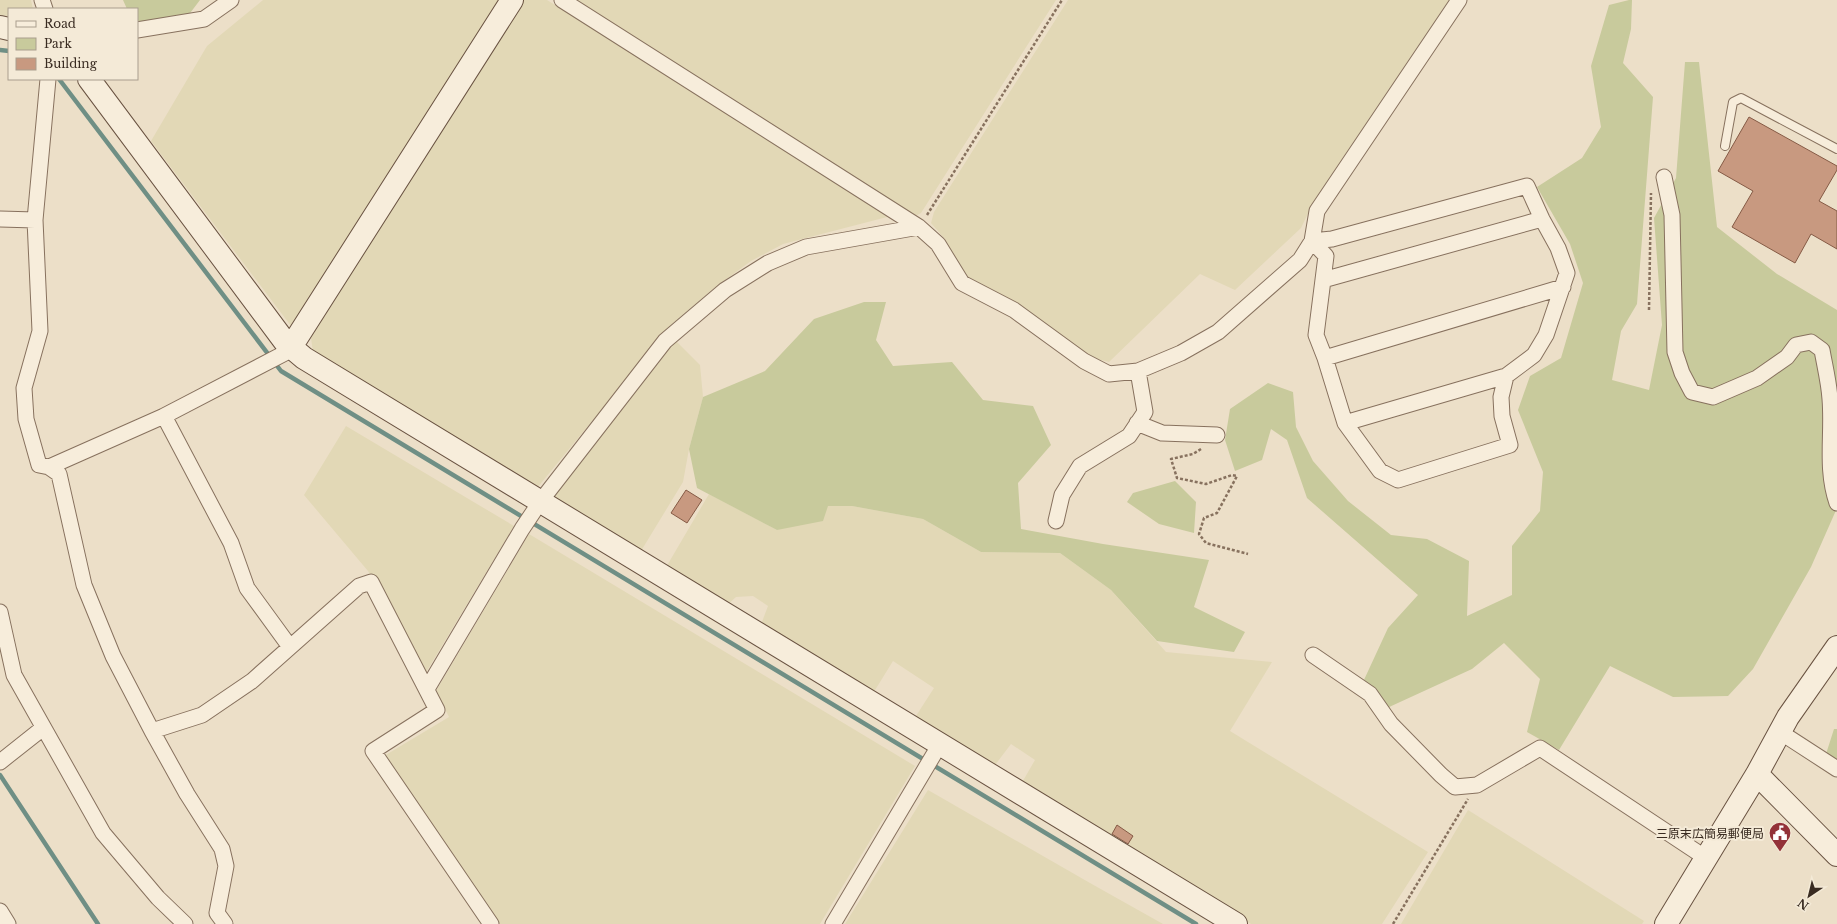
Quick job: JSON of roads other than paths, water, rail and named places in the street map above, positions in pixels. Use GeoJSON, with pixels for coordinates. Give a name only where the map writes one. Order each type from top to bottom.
{"type":"FeatureCollection","features":[{"type":"Feature","properties":{"kind":"street"},"geometry":{"type":"LineString","coordinates":[[138,30],[204,19],[231,0]]}},
{"type":"Feature","properties":{"kind":"street"},"geometry":{"type":"LineString","coordinates":[[48,80],[35,220],[40,331],[24,388],[26,419],[40,465],[49,466],[164,416],[256,369],[288,350],[512,0]]}},
{"type":"Feature","properties":{"kind":"street"},"geometry":{"type":"LineString","coordinates":[[562,0],[919,227],[938,244],[962,283],[1014,310],[1084,361],[1109,374],[1138,370],[1180,353],[1218,332],[1300,260],[1312,241],[1317,211],[1459,0]]}},
{"type":"Feature","properties":{"kind":"street"},"geometry":{"type":"LineString","coordinates":[[90,80],[285,342],[288,350],[304,358],[1236,924]]}},
{"type":"Feature","properties":{"kind":"street"},"geometry":{"type":"LineString","coordinates":[[1664,177],[1672,215],[1675,352],[1682,373],[1692,392],[1713,398],[1757,378],[1787,357],[1796,345],[1811,342],[1822,350],[1830,400],[1829,466],[1833,491],[1837,503]]}},
{"type":"Feature","properties":{"kind":"street"},"geometry":{"type":"LineString","coordinates":[[1312,241],[1332,239],[1527,186],[1542,219],[1558,248],[1567,273],[1546,335],[1534,355],[1506,376],[1345,423]]}},
{"type":"Feature","properties":{"kind":"street"},"geometry":{"type":"LineString","coordinates":[[0,219],[35,220]]}},
{"type":"Feature","properties":{"kind":"street"},"geometry":{"type":"LineString","coordinates":[[1323,280],[1542,219]]}},
{"type":"Feature","properties":{"kind":"street"},"geometry":{"type":"LineString","coordinates":[[427,689],[522,529],[540,502],[665,341],[725,290],[768,263],[806,247],[919,227]]}},
{"type":"Feature","properties":{"kind":"street"},"geometry":{"type":"LineString","coordinates":[[1312,241],[1326,256],[1316,335],[1325,358],[1345,423],[1380,471],[1398,480],[1510,445],[1502,416],[1501,397],[1506,376]]}},
{"type":"Feature","properties":{"kind":"street"},"geometry":{"type":"LineString","coordinates":[[1325,358],[1563,286]]}},
{"type":"Feature","properties":{"kind":"street"},"geometry":{"type":"LineString","coordinates":[[1056,521],[1062,495],[1080,466],[1129,436],[1145,412],[1138,370]]}},
{"type":"Feature","properties":{"kind":"street"},"geometry":{"type":"LineString","coordinates":[[164,416],[231,543],[247,588],[290,647]]}},
{"type":"Feature","properties":{"kind":"street"},"geometry":{"type":"LineString","coordinates":[[1137,423],[1162,432],[1217,435]]}},
{"type":"Feature","properties":{"kind":"street"},"geometry":{"type":"LineString","coordinates":[[49,466],[59,474],[84,585],[113,656],[187,794],[222,849],[226,866],[217,913],[225,924]]}},
{"type":"Feature","properties":{"kind":"street"},"geometry":{"type":"LineString","coordinates":[[152,731],[202,716],[252,681],[358,586],[371,582],[437,710],[373,751],[490,924]]}},
{"type":"Feature","properties":{"kind":"street"},"geometry":{"type":"LineString","coordinates":[[0,612],[14,676],[103,833],[158,898],[185,924]]}},
{"type":"Feature","properties":{"kind":"street"},"geometry":{"type":"LineString","coordinates":[[1666,924],[1757,774],[1780,732],[1837,647]]}},
{"type":"Feature","properties":{"kind":"street"},"geometry":{"type":"LineString","coordinates":[[1313,655],[1370,694],[1391,724],[1441,775],[1455,787],[1477,785],[1540,748],[1706,858]]}},
{"type":"Feature","properties":{"kind":"street"},"geometry":{"type":"LineString","coordinates":[[0,762],[43,728]]}},
{"type":"Feature","properties":{"kind":"street"},"geometry":{"type":"LineString","coordinates":[[1780,732],[1837,769]]}},
{"type":"Feature","properties":{"kind":"street"},"geometry":{"type":"LineString","coordinates":[[832,924],[940,744]]}},
{"type":"Feature","properties":{"kind":"street"},"geometry":{"type":"LineString","coordinates":[[1757,774],[1837,855]]}},
{"type":"Feature","properties":{"kind":"street"},"geometry":{"type":"LineString","coordinates":[[0,911],[8,924]]}},
{"type":"Feature","properties":{"kind":"lane"},"geometry":{"type":"LineString","coordinates":[[1725,146],[1733,102],[1741,98],[1837,149]]}},
{"type":"Feature","properties":{"kind":"waterway"},"geometry":{"type":"LineString","coordinates":[[0,50],[8,51]]}},
{"type":"Feature","properties":{"kind":"waterway"},"geometry":{"type":"LineString","coordinates":[[60,80],[281,371],[1196,924]]}},
{"type":"Feature","properties":{"kind":"waterway"},"geometry":{"type":"LineString","coordinates":[[0,775],[98,924]]}},
{"type":"Feature","properties":{"kind":"place","name":"三原末広簡易郵便局"},"geometry":{"type":"Point","coordinates":[1780,852]}}]}
